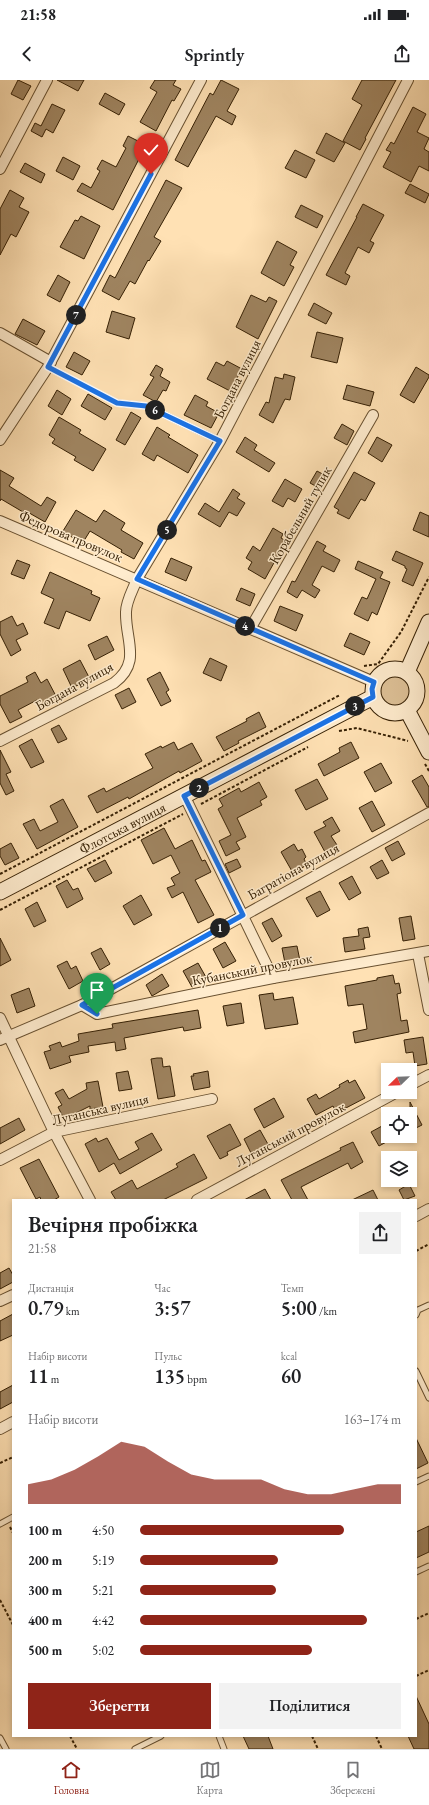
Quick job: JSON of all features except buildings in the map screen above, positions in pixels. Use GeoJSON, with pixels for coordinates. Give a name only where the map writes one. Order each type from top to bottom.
{"type":"FeatureCollection","features":[{"type":"Feature","properties":{"kind":"street"},"geometry":{"type":"LineString","coordinates":[[0,169],[47,80]]}},
{"type":"Feature","properties":{"kind":"street"},"geometry":{"type":"LineString","coordinates":[[0,440],[50,365],[201,80]]}},
{"type":"Feature","properties":{"kind":"street","name":"Богдана вулиця"},"geometry":{"type":"LineString","coordinates":[[0,742],[114,683],[124,676],[129,667],[130,657],[126,612],[127,604],[137,579],[220,441],[408,80]]}},
{"type":"Feature","properties":{"kind":"street"},"geometry":{"type":"LineString","coordinates":[[0,333],[50,365]]}},
{"type":"Feature","properties":{"kind":"street","name":"Корабельний тупик"},"geometry":{"type":"LineString","coordinates":[[250,628],[373,415]]}},
{"type":"Feature","properties":{"kind":"street","name":"Федорова провулок"},"geometry":{"type":"LineString","coordinates":[[0,521],[374,682]]}},
{"type":"Feature","properties":{"kind":"street"},"geometry":{"type":"LineString","coordinates":[[407,672],[429,622]]}},
{"type":"Feature","properties":{"kind":"street"},"geometry":{"type":"LineString","coordinates":[[398,668],[407,672],[412,677],[423,683],[414,703],[407,710],[399,713],[390,713],[382,710],[376,704],[373,697],[372,689],[374,682],[380,674],[388,669],[398,668]]}},
{"type":"Feature","properties":{"kind":"street","name":"Флотська вулиця"},"geometry":{"type":"LineString","coordinates":[[0,892],[373,697]]}},
{"type":"Feature","properties":{"kind":"street"},"geometry":{"type":"LineString","coordinates":[[407,710],[429,752]]}},
{"type":"Feature","properties":{"kind":"street"},"geometry":{"type":"LineString","coordinates":[[184,796],[273,978]]}},
{"type":"Feature","properties":{"kind":"street","name":"Багратіона вулиця"},"geometry":{"type":"LineString","coordinates":[[5,1038],[82,1005],[429,813]]}},
{"type":"Feature","properties":{"kind":"street","name":"Кубанський провулок"},"geometry":{"type":"LineString","coordinates":[[82,1005],[97,1014],[273,978],[429,951]]}},
{"type":"Feature","properties":{"kind":"street"},"geometry":{"type":"LineString","coordinates":[[418,954],[429,1010]]}},
{"type":"Feature","properties":{"kind":"street"},"geometry":{"type":"LineString","coordinates":[[0,1018],[5,1038],[89,1199]]}},
{"type":"Feature","properties":{"kind":"street"},"geometry":{"type":"LineString","coordinates":[[417,1081],[429,1075]]}},
{"type":"Feature","properties":{"kind":"street","name":"Луганська вулиця"},"geometry":{"type":"LineString","coordinates":[[0,1160],[54,1132],[212,1099]]}},
{"type":"Feature","properties":{"kind":"street","name":"Луганський провулок"},"geometry":{"type":"LineString","coordinates":[[199,1199],[384,1099]]}},
{"type":"Feature","properties":{"kind":"street"},"geometry":{"type":"LineString","coordinates":[[417,1216],[429,1210]]}},
{"type":"Feature","properties":{"kind":"street"},"geometry":{"type":"LineString","coordinates":[[0,1301],[12,1295]]}},
{"type":"Feature","properties":{"kind":"street"},"geometry":{"type":"LineString","coordinates":[[0,1429],[12,1423]]}},
{"type":"Feature","properties":{"kind":"lane"},"geometry":{"type":"LineString","coordinates":[[50,365],[117,403],[146,406],[220,441]]}},
{"type":"Feature","properties":{"kind":"lane"},"geometry":{"type":"LineString","coordinates":[[417,1312],[418,1310],[429,1305]]}},
{"type":"Feature","properties":{"kind":"lane"},"geometry":{"type":"LineString","coordinates":[[417,1373],[429,1398]]}},
{"type":"Feature","properties":{"kind":"lane"},"geometry":{"type":"LineString","coordinates":[[417,1482],[429,1476]]}},
{"type":"Feature","properties":{"kind":"lane"},"geometry":{"type":"LineString","coordinates":[[0,1524],[12,1518]]}},
{"type":"Feature","properties":{"kind":"lane"},"geometry":{"type":"LineString","coordinates":[[417,1572],[429,1566]]}},
{"type":"Feature","properties":{"kind":"lane"},"geometry":{"type":"LineString","coordinates":[[136,1749],[159,1737]]}},
{"type":"Feature","properties":{"kind":"lane"},"geometry":{"type":"LineString","coordinates":[[219,1737],[224,1749]]}},
{"type":"Feature","properties":{"kind":"lane"},"geometry":{"type":"LineString","coordinates":[[0,1738],[6,1749]]}},
{"type":"Feature","properties":{"kind":"path"},"geometry":{"type":"LineString","coordinates":[[363,666],[378,664],[401,632],[429,577]]}},
{"type":"Feature","properties":{"kind":"path"},"geometry":{"type":"LineString","coordinates":[[0,874],[340,696]]}},
{"type":"Feature","properties":{"kind":"path"},"geometry":{"type":"LineString","coordinates":[[333,734],[340,730],[357,728],[414,742]]}},
{"type":"Feature","properties":{"kind":"path"},"geometry":{"type":"LineString","coordinates":[[0,910],[313,745]]}},
{"type":"Feature","properties":{"kind":"path"},"geometry":{"type":"LineString","coordinates":[[417,1250],[429,1244]]}},
{"type":"Feature","properties":{"kind":"path"},"geometry":{"type":"LineString","coordinates":[[0,1464],[12,1458]]}},
{"type":"Feature","properties":{"kind":"path"},"geometry":{"type":"LineString","coordinates":[[0,1600],[12,1623]]}},
{"type":"Feature","properties":{"kind":"path"},"geometry":{"type":"LineString","coordinates":[[417,1619],[429,1613]]}},
{"type":"Feature","properties":{"kind":"path"},"geometry":{"type":"LineString","coordinates":[[417,1676],[429,1670]]}},
{"type":"Feature","properties":{"kind":"path"},"geometry":{"type":"LineString","coordinates":[[71,1737],[77,1749]]}},
{"type":"Feature","properties":{"kind":"path"},"geometry":{"type":"LineString","coordinates":[[312,1737],[318,1749]]}},
{"type":"Feature","properties":{"kind":"path"},"geometry":{"type":"LineString","coordinates":[[376,1737],[382,1749]]}},
{"type":"Feature","properties":{"kind":"shaded area"},"geometry":{"type":"Polygon","coordinates":[[[395,675],[404,678],[408,682],[411,691],[408,700],[404,704],[395,707],[386,704],[382,700],[379,691],[382,682],[386,678],[395,675]]]}},
{"type":"Feature","properties":{"kind":"route"},"geometry":{"type":"LineString","coordinates":[[97,1014],[82,1005],[92,998],[243,915],[184,796],[373,697],[372,689],[374,682],[137,579],[220,441],[146,406],[117,403],[48,367],[151,174]]}}]}
